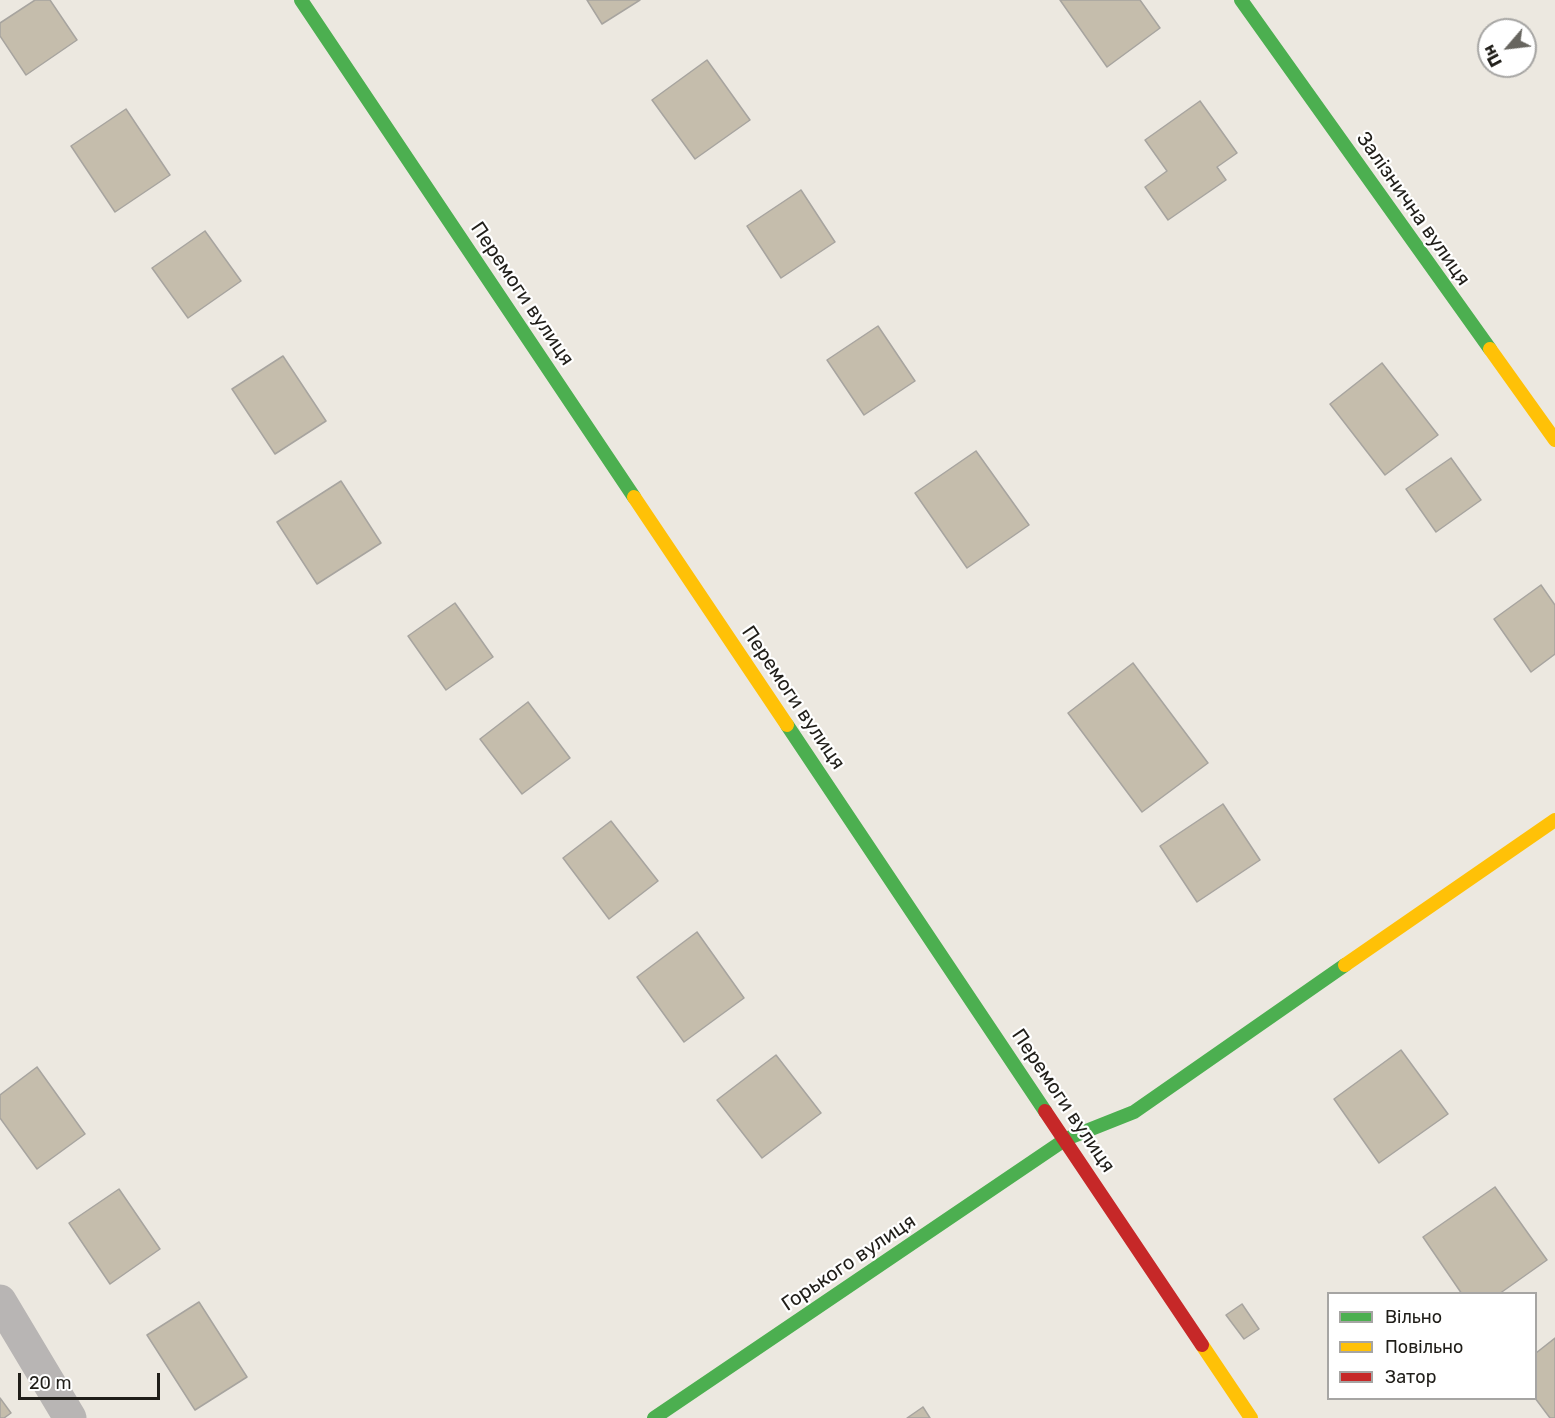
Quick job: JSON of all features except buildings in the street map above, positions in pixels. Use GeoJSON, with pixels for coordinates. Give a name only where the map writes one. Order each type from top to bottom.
{"type":"FeatureCollection","features":[{"type":"Feature","properties":{"kind":"street","name":"Перемоги вулиця"},"geometry":{"type":"LineString","coordinates":[[301,0],[1251,1418]]}},
{"type":"Feature","properties":{"kind":"street","name":"Залізнична вулиця"},"geometry":{"type":"LineString","coordinates":[[1241,0],[1555,440]]}},
{"type":"Feature","properties":{"kind":"street","name":"Горького вулиця"},"geometry":{"type":"LineString","coordinates":[[654,1418],[1065,1139],[1134,1112],[1555,820]]}},
{"type":"Feature","properties":{"kind":"street"},"geometry":{"type":"LineString","coordinates":[[0,1301],[70,1418]]}},
{"type":"Feature","properties":{"kind":"traffic: fast"},"geometry":{"type":"LineString","coordinates":[[301,0],[634,497]]}},
{"type":"Feature","properties":{"kind":"traffic: fast"},"geometry":{"type":"LineString","coordinates":[[1241,0],[1490,349]]}},
{"type":"Feature","properties":{"kind":"traffic: fast"},"geometry":{"type":"LineString","coordinates":[[787,725],[1045,1111]]}},
{"type":"Feature","properties":{"kind":"traffic: fast"},"geometry":{"type":"LineString","coordinates":[[654,1418],[1066,1139],[1134,1112],[1345,965]]}},
{"type":"Feature","properties":{"kind":"traffic: slow"},"geometry":{"type":"LineString","coordinates":[[1490,349],[1555,440]]}},
{"type":"Feature","properties":{"kind":"traffic: slow"},"geometry":{"type":"LineString","coordinates":[[634,497],[787,725]]}},
{"type":"Feature","properties":{"kind":"traffic: slow"},"geometry":{"type":"LineString","coordinates":[[1345,965],[1555,820]]}},
{"type":"Feature","properties":{"kind":"traffic: slow"},"geometry":{"type":"LineString","coordinates":[[1202,1345],[1251,1418]]}},
{"type":"Feature","properties":{"kind":"traffic: jam"},"geometry":{"type":"LineString","coordinates":[[1045,1111],[1202,1345]]}}]}
